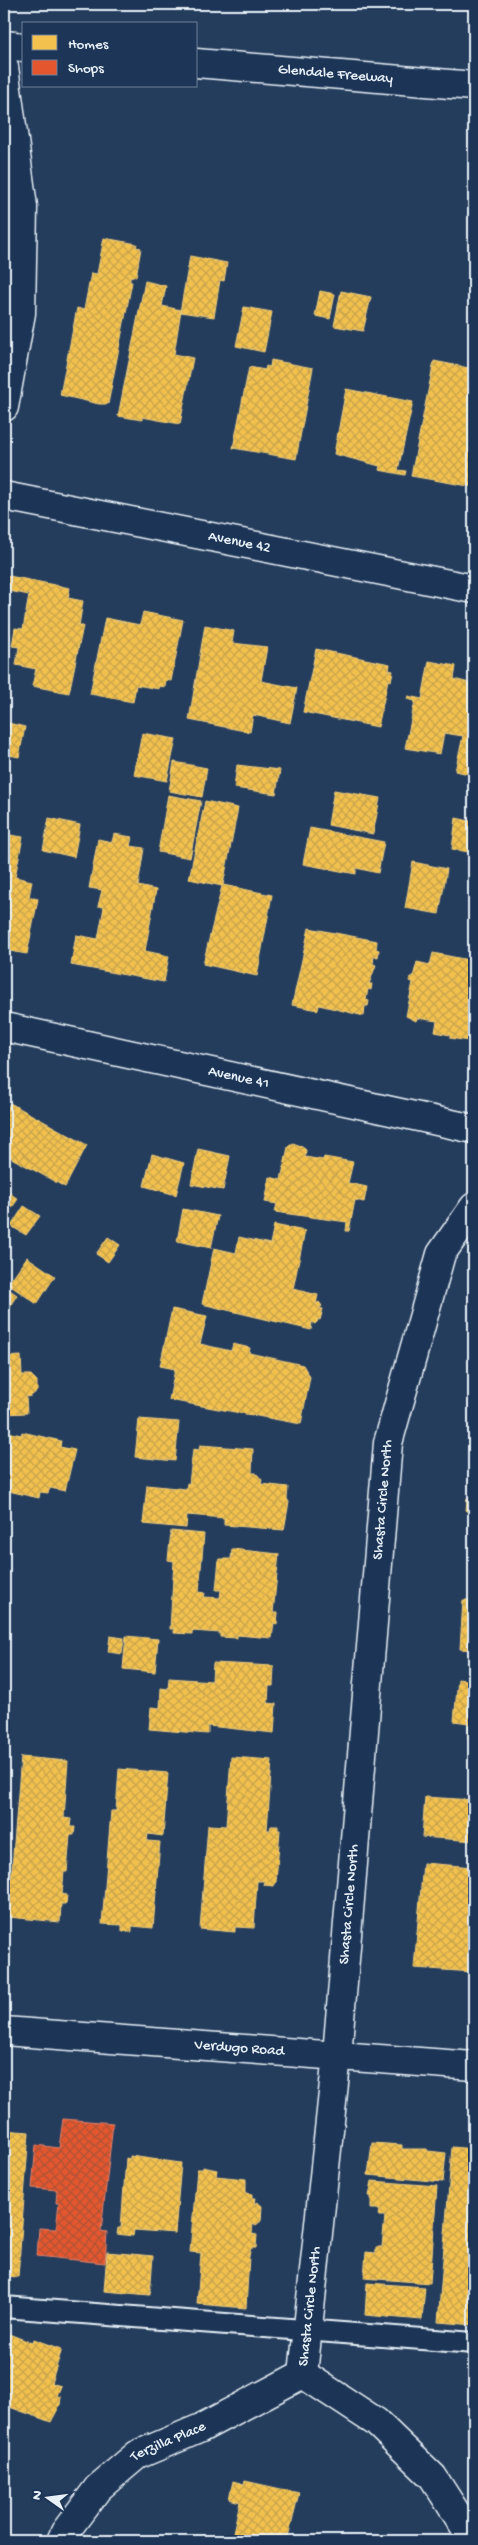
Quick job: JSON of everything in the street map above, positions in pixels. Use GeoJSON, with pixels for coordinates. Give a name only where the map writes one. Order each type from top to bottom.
{"type":"FeatureCollection","features":[{"type":"Feature","properties":{"kind":"main road"},"geometry":{"type":"LineString","coordinates":[[4,45],[22,47]]}},
{"type":"Feature","properties":{"kind":"main road","name":"Glendale Freeway"},"geometry":{"type":"LineString","coordinates":[[198,63],[474,86]]}},
{"type":"Feature","properties":{"kind":"main road"},"geometry":{"type":"LineString","coordinates":[[4,67],[23,207],[21,313],[4,407]]}},
{"type":"Feature","properties":{"kind":"main road","name":"Avenue 42"},"geometry":{"type":"LineString","coordinates":[[4,496],[474,589]]}},
{"type":"Feature","properties":{"kind":"main road","name":"Avenue 41"},"geometry":{"type":"LineString","coordinates":[[4,1027],[474,1129]]}},
{"type":"Feature","properties":{"kind":"main road","name":"Shasta Circle North"},"geometry":{"type":"LineString","coordinates":[[474,1207],[441,1254],[388,1443],[337,2055],[303,2374],[376,2422],[433,2477],[474,2541]]}},
{"type":"Feature","properties":{"kind":"main road","name":"Verdugo Road"},"geometry":{"type":"LineString","coordinates":[[4,2031],[474,2066]]}},
{"type":"Feature","properties":{"kind":"main road","name":"Terzilla Place"},"geometry":{"type":"LineString","coordinates":[[61,2541],[65,2532],[98,2488],[137,2455],[201,2428],[303,2374]]}},
{"type":"Feature","properties":{"kind":"lane"},"geometry":{"type":"LineString","coordinates":[[4,2307],[474,2344]]}},
{"type":"Feature","properties":{"kind":"building: Homes"},"geometry":{"type":"Polygon","coordinates":[[[104,238],[137,244],[136,247],[141,248],[136,277],[130,276],[130,282],[132,282],[108,404],[99,404],[60,395],[77,308],[84,310],[91,273],[97,274],[104,238]]]}},
{"type":"Feature","properties":{"kind":"building: Homes"},"geometry":{"type":"Polygon","coordinates":[[[190,256],[227,263],[224,281],[220,280],[214,317],[180,312],[190,256]]]}},
{"type":"Feature","properties":{"kind":"building: Homes"},"geometry":{"type":"Polygon","coordinates":[[[145,281],[166,286],[162,306],[181,310],[174,354],[193,358],[180,424],[142,417],[142,420],[118,416],[145,281]]]}},
{"type":"Feature","properties":{"kind":"building: Homes"},"geometry":{"type":"Polygon","coordinates":[[[320,291],[335,294],[330,319],[315,316],[320,291]]]}},
{"type":"Feature","properties":{"kind":"building: Homes"},"geometry":{"type":"Polygon","coordinates":[[[341,291],[371,297],[363,331],[334,326],[341,291]]]}},
{"type":"Feature","properties":{"kind":"building: Homes"},"geometry":{"type":"Polygon","coordinates":[[[244,307],[272,312],[264,352],[236,346],[244,307]]]}},
{"type":"Feature","properties":{"kind":"building: Homes"},"geometry":{"type":"Polygon","coordinates":[[[271,360],[313,368],[296,459],[233,448],[249,367],[265,370],[266,366],[270,367],[271,360]]]}},
{"type":"Feature","properties":{"kind":"building: Homes"},"geometry":{"type":"Polygon","coordinates":[[[434,361],[474,369],[472,389],[474,391],[474,487],[411,476],[434,361]]]}},
{"type":"Feature","properties":{"kind":"building: Homes"},"geometry":{"type":"Polygon","coordinates":[[[346,389],[413,402],[398,470],[406,471],[405,475],[379,470],[380,466],[334,454],[346,389]]]}},
{"type":"Feature","properties":{"kind":"building: Homes"},"geometry":{"type":"Polygon","coordinates":[[[4,575],[70,588],[68,598],[83,601],[79,626],[83,626],[69,693],[32,686],[36,669],[16,665],[19,647],[12,646],[15,628],[23,629],[29,595],[4,590],[4,575]]]}},
{"type":"Feature","properties":{"kind":"building: Homes"},"geometry":{"type":"Polygon","coordinates":[[[143,612],[183,620],[171,681],[166,680],[165,687],[159,686],[159,689],[136,685],[133,702],[90,694],[105,618],[140,625],[143,612]]]}},
{"type":"Feature","properties":{"kind":"building: Homes"},"geometry":{"type":"Polygon","coordinates":[[[205,625],[234,631],[232,643],[267,647],[261,681],[297,688],[290,723],[253,715],[250,732],[189,720],[205,625]]]}},
{"type":"Feature","properties":{"kind":"building: Homes"},"geometry":{"type":"Polygon","coordinates":[[[316,649],[390,664],[389,670],[393,671],[391,681],[388,680],[378,727],[303,712],[316,649]]]}},
{"type":"Feature","properties":{"kind":"building: Homes"},"geometry":{"type":"Polygon","coordinates":[[[429,661],[456,666],[454,679],[473,684],[471,696],[474,697],[474,775],[455,771],[463,736],[444,733],[440,754],[405,748],[415,701],[407,699],[408,696],[422,699],[429,661]]]}},
{"type":"Feature","properties":{"kind":"building: Homes"},"geometry":{"type":"Polygon","coordinates":[[[4,722],[25,727],[19,757],[4,754],[4,722]]]}},
{"type":"Feature","properties":{"kind":"building: Homes"},"geometry":{"type":"Polygon","coordinates":[[[142,733],[176,739],[167,781],[134,775],[142,733]]]}},
{"type":"Feature","properties":{"kind":"building: Homes"},"geometry":{"type":"Polygon","coordinates":[[[174,762],[207,768],[202,797],[169,791],[174,762]]]}},
{"type":"Feature","properties":{"kind":"building: Homes"},"geometry":{"type":"Polygon","coordinates":[[[237,765],[280,770],[276,794],[234,788],[237,765]]]}},
{"type":"Feature","properties":{"kind":"building: Homes"},"geometry":{"type":"Polygon","coordinates":[[[334,790],[380,798],[373,834],[328,825],[334,790]]]}},
{"type":"Feature","properties":{"kind":"building: Homes"},"geometry":{"type":"Polygon","coordinates":[[[168,795],[201,801],[190,858],[158,852],[168,795]]]}},
{"type":"Feature","properties":{"kind":"building: Homes"},"geometry":{"type":"Polygon","coordinates":[[[205,801],[238,808],[223,885],[272,895],[257,976],[203,964],[222,886],[189,879],[205,801]]]}},
{"type":"Feature","properties":{"kind":"building: Homes"},"geometry":{"type":"Polygon","coordinates":[[[49,818],[80,825],[74,857],[43,850],[49,818]]]}},
{"type":"Feature","properties":{"kind":"building: Homes"},"geometry":{"type":"Polygon","coordinates":[[[456,818],[474,822],[474,853],[452,849],[456,818]]]}},
{"type":"Feature","properties":{"kind":"building: Homes"},"geometry":{"type":"Polygon","coordinates":[[[310,828],[384,842],[378,873],[356,868],[356,874],[303,864],[310,828]]]}},
{"type":"Feature","properties":{"kind":"building: Homes"},"geometry":{"type":"Polygon","coordinates":[[[4,834],[23,837],[15,877],[32,881],[29,897],[38,899],[27,954],[4,950],[4,834]]]}},
{"type":"Feature","properties":{"kind":"building: Homes"},"geometry":{"type":"Polygon","coordinates":[[[114,834],[132,837],[130,846],[144,848],[138,886],[156,890],[145,951],[169,956],[164,982],[71,965],[76,935],[98,939],[104,907],[98,906],[102,890],[89,888],[98,839],[112,842],[114,834]]]}},
{"type":"Feature","properties":{"kind":"building: Homes"},"geometry":{"type":"Polygon","coordinates":[[[413,862],[447,869],[439,914],[405,908],[413,862]]]}},
{"type":"Feature","properties":{"kind":"building: Homes"},"geometry":{"type":"Polygon","coordinates":[[[309,928],[377,941],[378,957],[374,956],[373,964],[376,965],[369,984],[372,984],[371,990],[368,989],[366,1000],[369,1001],[368,1006],[365,1006],[364,1016],[319,1005],[318,1010],[292,1005],[309,928]]]}},
{"type":"Feature","properties":{"kind":"building: Homes"},"geometry":{"type":"Polygon","coordinates":[[[433,953],[474,961],[472,1007],[474,1008],[474,1040],[450,1038],[450,1035],[435,1032],[437,1021],[417,1018],[416,1021],[406,1016],[413,982],[409,981],[410,977],[413,977],[417,962],[430,965],[433,953]]]}},
{"type":"Feature","properties":{"kind":"building: Homes"},"geometry":{"type":"Polygon","coordinates":[[[10,1103],[87,1145],[65,1187],[4,1154],[4,1115],[10,1103]]]}},
{"type":"Feature","properties":{"kind":"building: Homes"},"geometry":{"type":"Polygon","coordinates":[[[293,1143],[306,1150],[305,1157],[323,1160],[324,1157],[353,1162],[348,1183],[367,1187],[364,1202],[355,1200],[349,1231],[346,1231],[347,1222],[275,1212],[277,1204],[265,1202],[270,1177],[281,1180],[288,1147],[293,1143]]]}},
{"type":"Feature","properties":{"kind":"building: Homes"},"geometry":{"type":"Polygon","coordinates":[[[198,1149],[230,1156],[223,1190],[191,1184],[198,1149]]]}},
{"type":"Feature","properties":{"kind":"building: Homes"},"geometry":{"type":"Polygon","coordinates":[[[152,1154],[184,1163],[176,1195],[144,1186],[152,1154]]]}},
{"type":"Feature","properties":{"kind":"building: Homes"},"geometry":{"type":"Polygon","coordinates":[[[4,1189],[18,1199],[4,1219],[4,1189]]]}},
{"type":"Feature","properties":{"kind":"building: Homes"},"geometry":{"type":"Polygon","coordinates":[[[24,1206],[40,1216],[26,1235],[11,1226],[24,1206]]]}},
{"type":"Feature","properties":{"kind":"building: Homes"},"geometry":{"type":"Polygon","coordinates":[[[183,1209],[218,1216],[211,1248],[177,1241],[183,1209]]]}},
{"type":"Feature","properties":{"kind":"building: Homes"},"geometry":{"type":"Polygon","coordinates":[[[274,1225],[305,1231],[293,1289],[318,1295],[316,1304],[319,1302],[322,1306],[319,1308],[323,1309],[320,1320],[316,1319],[318,1321],[315,1324],[312,1322],[311,1330],[202,1304],[214,1248],[236,1253],[239,1237],[270,1244],[274,1225]]]}},
{"type":"Feature","properties":{"kind":"building: Homes"},"geometry":{"type":"Polygon","coordinates":[[[108,1237],[120,1245],[108,1262],[96,1254],[108,1237]]]}},
{"type":"Feature","properties":{"kind":"building: Homes"},"geometry":{"type":"Polygon","coordinates":[[[27,1257],[55,1276],[37,1304],[8,1284],[27,1257]]]}},
{"type":"Feature","properties":{"kind":"building: Homes"},"geometry":{"type":"Polygon","coordinates":[[[4,1286],[17,1295],[4,1315],[4,1286]]]}},
{"type":"Feature","properties":{"kind":"building: Homes"},"geometry":{"type":"Polygon","coordinates":[[[172,1309],[207,1316],[200,1344],[231,1351],[233,1344],[250,1348],[249,1353],[303,1365],[310,1377],[301,1424],[169,1400],[175,1369],[160,1366],[172,1309]]]}},
{"type":"Feature","properties":{"kind":"building: Homes"},"geometry":{"type":"Polygon","coordinates":[[[21,1356],[22,1375],[31,1375],[37,1381],[37,1391],[31,1396],[26,1397],[27,1413],[4,1414],[4,1357],[21,1356]]]}},
{"type":"Feature","properties":{"kind":"building: Homes"},"geometry":{"type":"Polygon","coordinates":[[[139,1419],[179,1422],[175,1461],[135,1457],[139,1419]]]}},
{"type":"Feature","properties":{"kind":"building: Homes"},"geometry":{"type":"Polygon","coordinates":[[[4,1431],[21,1435],[22,1432],[61,1441],[60,1447],[75,1450],[65,1491],[50,1488],[48,1493],[40,1492],[39,1498],[4,1490],[4,1431]]]}},
{"type":"Feature","properties":{"kind":"building: Homes"},"geometry":{"type":"Polygon","coordinates":[[[200,1445],[253,1449],[252,1473],[256,1473],[262,1480],[261,1484],[288,1487],[287,1499],[289,1502],[284,1530],[224,1525],[224,1518],[187,1515],[186,1528],[143,1524],[147,1485],[186,1489],[187,1483],[189,1484],[193,1449],[199,1450],[200,1445]]]}},
{"type":"Feature","properties":{"kind":"building: Homes"},"geometry":{"type":"Polygon","coordinates":[[[474,1486],[474,1529],[469,1528],[471,1512],[466,1511],[467,1498],[473,1499],[474,1486]]]}},
{"type":"Feature","properties":{"kind":"building: Homes"},"geometry":{"type":"Polygon","coordinates":[[[171,1531],[204,1534],[199,1592],[205,1593],[204,1597],[220,1598],[221,1590],[216,1590],[219,1559],[231,1559],[232,1549],[279,1554],[273,1613],[278,1613],[277,1624],[274,1623],[272,1638],[237,1635],[237,1638],[220,1637],[220,1633],[192,1631],[192,1634],[174,1633],[174,1629],[170,1629],[174,1561],[168,1560],[171,1531]]]}},
{"type":"Feature","properties":{"kind":"building: Homes"},"geometry":{"type":"Polygon","coordinates":[[[463,1600],[474,1600],[474,1650],[460,1649],[463,1600]]]}},
{"type":"Feature","properties":{"kind":"building: Homes"},"geometry":{"type":"Polygon","coordinates":[[[110,1636],[124,1638],[122,1654],[108,1652],[110,1636]]]}},
{"type":"Feature","properties":{"kind":"building: Homes"},"geometry":{"type":"Polygon","coordinates":[[[126,1636],[158,1639],[155,1672],[123,1669],[126,1636]]]}},
{"type":"Feature","properties":{"kind":"building: Homes"},"geometry":{"type":"Polygon","coordinates":[[[213,1663],[274,1666],[273,1686],[269,1686],[268,1703],[276,1704],[274,1733],[208,1726],[208,1734],[149,1729],[151,1707],[160,1708],[161,1688],[168,1689],[169,1678],[212,1681],[213,1663]]]}},
{"type":"Feature","properties":{"kind":"building: Homes"},"geometry":{"type":"Polygon","coordinates":[[[472,1675],[474,1675],[474,1739],[468,1739],[469,1723],[454,1721],[458,1679],[472,1681],[472,1675]]]}},
{"type":"Feature","properties":{"kind":"building: Homes"},"geometry":{"type":"Polygon","coordinates":[[[21,1757],[68,1761],[64,1818],[71,1819],[70,1827],[75,1827],[74,1835],[70,1835],[67,1872],[64,1872],[62,1894],[67,1895],[66,1904],[61,1904],[60,1922],[8,1917],[21,1757]]]}},
{"type":"Feature","properties":{"kind":"building: Homes"},"geometry":{"type":"Polygon","coordinates":[[[231,1757],[272,1760],[267,1830],[270,1830],[271,1826],[278,1826],[278,1830],[280,1830],[276,1882],[274,1886],[264,1885],[265,1881],[257,1881],[254,1928],[235,1927],[235,1932],[200,1929],[208,1825],[226,1826],[231,1757]]]}},
{"type":"Feature","properties":{"kind":"building: Homes"},"geometry":{"type":"Polygon","coordinates":[[[119,1769],[168,1773],[163,1836],[148,1834],[147,1841],[160,1842],[153,1928],[132,1926],[132,1932],[122,1931],[122,1925],[102,1924],[111,1811],[116,1811],[119,1769]]]}},
{"type":"Feature","properties":{"kind":"building: Homes"},"geometry":{"type":"Polygon","coordinates":[[[425,1797],[474,1800],[474,1841],[422,1837],[425,1797]]]}},
{"type":"Feature","properties":{"kind":"building: Homes"},"geometry":{"type":"Polygon","coordinates":[[[423,1863],[474,1867],[474,1930],[468,1930],[468,1932],[474,1932],[473,1972],[414,1968],[423,1863]]]}},
{"type":"Feature","properties":{"kind":"building: Homes"},"geometry":{"type":"Polygon","coordinates":[[[4,2130],[29,2132],[18,2277],[4,2276],[4,2130]]]}},
{"type":"Feature","properties":{"kind":"building: Homes"},"geometry":{"type":"Polygon","coordinates":[[[372,2143],[402,2145],[402,2149],[427,2149],[428,2151],[446,2153],[443,2182],[368,2175],[372,2143]]]}},
{"type":"Feature","properties":{"kind":"building: Homes"},"geometry":{"type":"Polygon","coordinates":[[[452,2147],[474,2149],[474,2325],[438,2322],[452,2147]]]}},
{"type":"Feature","properties":{"kind":"building: Homes"},"geometry":{"type":"Polygon","coordinates":[[[130,2156],[181,2163],[175,2233],[134,2230],[133,2236],[117,2234],[118,2228],[121,2228],[126,2158],[130,2159],[130,2156]]]}},
{"type":"Feature","properties":{"kind":"building: Homes"},"geometry":{"type":"Polygon","coordinates":[[[203,2167],[217,2170],[216,2176],[246,2179],[246,2193],[252,2194],[252,2198],[255,2198],[254,2204],[257,2202],[262,2206],[261,2221],[256,2225],[253,2223],[252,2234],[257,2235],[256,2248],[251,2248],[249,2256],[246,2308],[197,2304],[201,2253],[190,2252],[197,2169],[203,2169],[203,2167]]]}},
{"type":"Feature","properties":{"kind":"building: Homes"},"geometry":{"type":"Polygon","coordinates":[[[372,2181],[437,2186],[430,2283],[364,2278],[366,2252],[376,2253],[376,2247],[382,2247],[385,2216],[379,2216],[380,2209],[371,2209],[371,2196],[369,2196],[372,2181]]]}},
{"type":"Feature","properties":{"kind":"building: Homes"},"geometry":{"type":"Polygon","coordinates":[[[107,2252],[153,2256],[150,2295],[104,2291],[107,2252]]]}},
{"type":"Feature","properties":{"kind":"building: Homes"},"geometry":{"type":"Polygon","coordinates":[[[367,2283],[425,2287],[422,2320],[365,2315],[367,2283]]]}},
{"type":"Feature","properties":{"kind":"building: Homes"},"geometry":{"type":"Polygon","coordinates":[[[4,2332],[32,2343],[34,2339],[62,2349],[51,2383],[61,2386],[57,2396],[61,2397],[60,2405],[51,2422],[4,2405],[4,2332]]]}},
{"type":"Feature","properties":{"kind":"building: Homes"},"geometry":{"type":"Polygon","coordinates":[[[4,2452],[9,2454],[4,2471],[4,2452]]]}},
{"type":"Feature","properties":{"kind":"building: Homes"},"geometry":{"type":"Polygon","coordinates":[[[233,2481],[244,2484],[245,2481],[299,2493],[287,2541],[231,2541],[240,2502],[229,2499],[233,2481]]]}},
{"type":"Feature","properties":{"kind":"building: Shops"},"geometry":{"type":"Polygon","coordinates":[[[63,2119],[113,2123],[101,2231],[107,2232],[105,2263],[37,2256],[39,2228],[56,2229],[59,2203],[56,2203],[57,2190],[32,2188],[36,2145],[59,2148],[63,2119]]]}}]}
